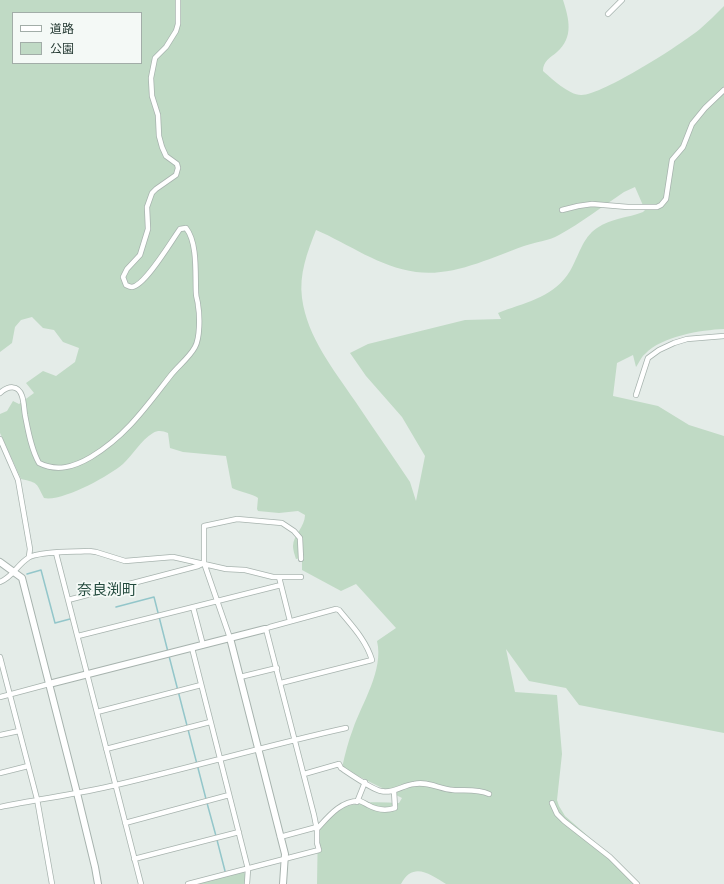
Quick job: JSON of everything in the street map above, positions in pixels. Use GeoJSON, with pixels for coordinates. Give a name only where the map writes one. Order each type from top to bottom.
{"type":"FeatureCollection","features":[{"type":"Feature","properties":{"kind":"street"},"geometry":{"type":"LineString","coordinates":[[0,393],[10,386],[22,395],[30,436],[39,463],[45,466],[66,468],[84,461],[99,452],[114,442],[128,429],[195,346],[199,314],[196,295],[195,259],[191,235],[186,228],[180,229],[162,256],[138,284],[130,287],[126,285],[123,277],[127,269],[140,255],[148,229],[147,207],[152,193],[177,173],[177,164],[166,156],[162,147],[159,136],[158,115],[152,96],[151,78],[155,58],[166,47],[176,31],[178,24],[178,0]]}},
{"type":"Feature","properties":{"kind":"street"},"geometry":{"type":"LineString","coordinates":[[608,14],[622,0]]}},
{"type":"Feature","properties":{"kind":"street"},"geometry":{"type":"LineString","coordinates":[[562,210],[592,204],[628,207],[657,207],[661,205],[666,199],[672,160],[683,147],[692,124],[705,108],[724,90]]}},
{"type":"Feature","properties":{"kind":"street"},"geometry":{"type":"LineString","coordinates":[[636,395],[648,358],[674,343],[687,339],[724,336]]}},
{"type":"Feature","properties":{"kind":"street"},"geometry":{"type":"LineString","coordinates":[[0,438],[18,480],[30,548],[29,556],[8,578],[0,582]]}},
{"type":"Feature","properties":{"kind":"street"},"geometry":{"type":"LineString","coordinates":[[283,884],[285,859],[280,837],[230,638],[204,563],[204,526],[237,519],[282,523],[300,538],[301,559]]}},
{"type":"Feature","properties":{"kind":"street"},"geometry":{"type":"LineString","coordinates":[[29,556],[56,553],[96,552],[125,561],[173,557],[226,569],[245,570],[269,576],[300,577]]}},
{"type":"Feature","properties":{"kind":"street"},"geometry":{"type":"LineString","coordinates":[[56,553],[141,884]]}},
{"type":"Feature","properties":{"kind":"street"},"geometry":{"type":"LineString","coordinates":[[0,562],[22,578],[77,793],[98,884]]}},
{"type":"Feature","properties":{"kind":"street"},"geometry":{"type":"LineString","coordinates":[[68,600],[198,566],[204,563]]}},
{"type":"Feature","properties":{"kind":"street"},"geometry":{"type":"LineString","coordinates":[[279,577],[290,621]]}},
{"type":"Feature","properties":{"kind":"street"},"geometry":{"type":"LineString","coordinates":[[78,636],[281,585]]}},
{"type":"Feature","properties":{"kind":"street"},"geometry":{"type":"LineString","coordinates":[[193,607],[203,645]]}},
{"type":"Feature","properties":{"kind":"street"},"geometry":{"type":"LineString","coordinates":[[0,697],[266,629],[336,609],[339,610],[368,648],[372,660],[281,683]]}},
{"type":"Feature","properties":{"kind":"street"},"geometry":{"type":"LineString","coordinates":[[188,884],[319,850],[317,843],[317,828],[266,629]]}},
{"type":"Feature","properties":{"kind":"street"},"geometry":{"type":"LineString","coordinates":[[192,648],[248,869],[247,884]]}},
{"type":"Feature","properties":{"kind":"street"},"geometry":{"type":"LineString","coordinates":[[0,656],[37,799],[52,884]]}},
{"type":"Feature","properties":{"kind":"street"},"geometry":{"type":"LineString","coordinates":[[240,677],[277,668]]}},
{"type":"Feature","properties":{"kind":"street"},"geometry":{"type":"LineString","coordinates":[[97,712],[201,685]]}},
{"type":"Feature","properties":{"kind":"street"},"geometry":{"type":"LineString","coordinates":[[106,749],[210,722]]}},
{"type":"Feature","properties":{"kind":"street"},"geometry":{"type":"LineString","coordinates":[[0,807],[37,799],[115,786],[346,728]]}},
{"type":"Feature","properties":{"kind":"street"},"geometry":{"type":"LineString","coordinates":[[0,735],[19,731]]}},
{"type":"Feature","properties":{"kind":"street"},"geometry":{"type":"LineString","coordinates":[[304,774],[339,764],[341,768],[381,791],[394,791],[413,784],[421,783],[432,784],[452,790],[478,791],[489,794]]}},
{"type":"Feature","properties":{"kind":"street"},"geometry":{"type":"LineString","coordinates":[[0,773],[28,766]]}},
{"type":"Feature","properties":{"kind":"street"},"geometry":{"type":"LineString","coordinates":[[357,802],[365,782]]}},
{"type":"Feature","properties":{"kind":"street"},"geometry":{"type":"LineString","coordinates":[[280,837],[317,828],[339,807],[347,803],[361,801],[375,809],[388,810],[395,808],[394,791]]}},
{"type":"Feature","properties":{"kind":"street"},"geometry":{"type":"LineString","coordinates":[[125,823],[229,795]]}},
{"type":"Feature","properties":{"kind":"street"},"geometry":{"type":"LineString","coordinates":[[552,803],[557,814],[564,821],[610,857],[637,884]]}},
{"type":"Feature","properties":{"kind":"street"},"geometry":{"type":"LineString","coordinates":[[134,860],[239,832]]}},
{"type":"Feature","properties":{"kind":"green space"},"geometry":{"type":"Polygon","coordinates":[[[0,0],[563,0],[567,14],[569,28],[568,34],[562,46],[546,62],[543,71],[555,82],[566,89],[581,95],[591,93],[623,79],[660,57],[700,29],[724,6],[724,329],[704,331],[671,338],[652,348],[641,358],[636,367],[633,355],[617,363],[613,396],[658,406],[689,425],[724,436],[724,733],[579,705],[566,688],[529,681],[506,649],[515,692],[557,695],[562,754],[557,800],[559,806],[565,816],[621,865],[636,884],[446,884],[428,874],[416,871],[406,877],[401,884],[317,884],[318,824],[334,812],[350,805],[382,802],[399,803],[402,798],[342,768],[351,734],[375,675],[378,652],[377,641],[396,628],[356,584],[341,591],[302,570],[302,558],[296,559],[293,546],[305,515],[298,511],[279,513],[258,511],[258,498],[232,488],[226,456],[183,452],[170,448],[168,433],[166,432],[157,431],[153,433],[123,464],[97,481],[62,496],[44,498],[36,484],[21,479],[0,433],[0,414],[7,411],[13,401],[19,404],[34,393],[26,383],[43,371],[56,376],[75,362],[79,348],[63,342],[54,330],[43,328],[32,317],[21,320],[15,327],[12,343],[0,352],[0,0]],[[635,187],[624,192],[555,237],[524,246],[485,261],[444,272],[430,273],[416,272],[389,265],[316,230],[307,255],[301,289],[309,326],[315,340],[330,365],[410,482],[416,501],[425,456],[402,417],[366,376],[350,353],[368,344],[465,320],[501,319],[498,313],[531,301],[557,287],[570,271],[584,242],[597,228],[608,222],[637,214],[645,210],[635,187]]]}},
{"type":"Feature","properties":{"kind":"green space"},"geometry":{"type":"Polygon","coordinates":[[[243,871],[246,875],[245,884],[193,884],[243,871]]]}},
{"type":"Feature","properties":{"kind":"waterway"},"geometry":{"type":"LineString","coordinates":[[27,574],[41,570],[55,623],[70,619]]}},
{"type":"Feature","properties":{"kind":"waterway"},"geometry":{"type":"LineString","coordinates":[[116,607],[154,597],[168,652]]}},
{"type":"Feature","properties":{"kind":"waterway"},"geometry":{"type":"LineString","coordinates":[[169,656],[206,799]]}},
{"type":"Feature","properties":{"kind":"waterway"},"geometry":{"type":"LineString","coordinates":[[207,803],[216,836]]}},
{"type":"Feature","properties":{"kind":"waterway"},"geometry":{"type":"LineString","coordinates":[[217,840],[225,871]]}},
{"type":"Feature","properties":{"kind":"district","name":"奈良渕町"},"geometry":{"type":"Point","coordinates":[107,591]}}]}
